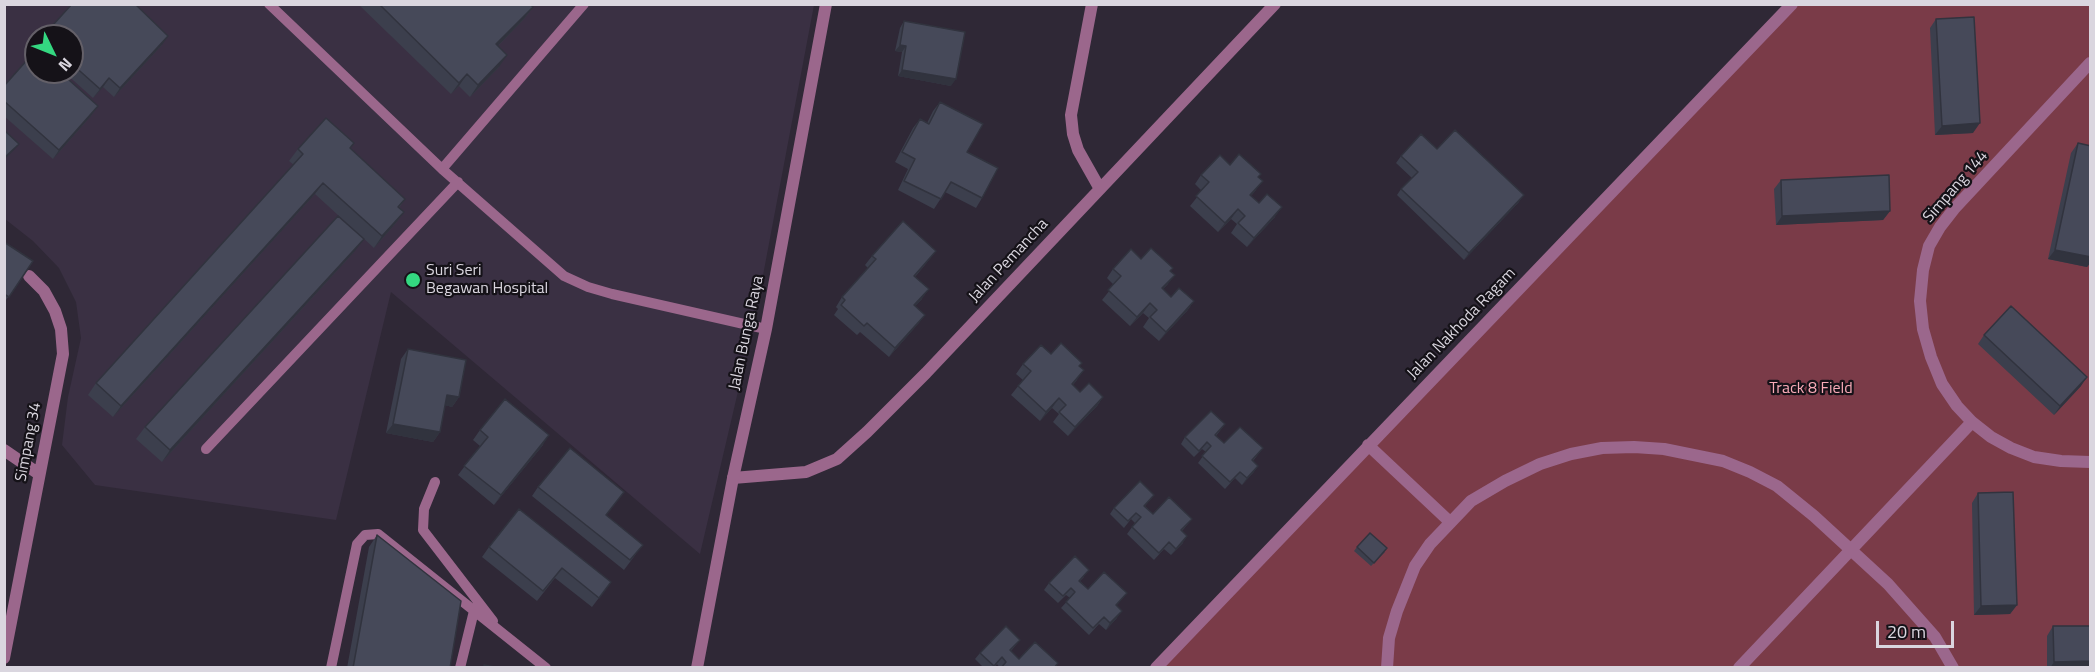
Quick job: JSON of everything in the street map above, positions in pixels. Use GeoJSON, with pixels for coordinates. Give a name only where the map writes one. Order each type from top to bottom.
{"type":"FeatureCollection","features":[{"type":"Feature","properties":{"kind":"street","name":"Jalan Bunga Raya"},"geometry":{"type":"LineString","coordinates":[[697,668],[733,478],[766,329],[826,4]]}},
{"type":"Feature","properties":{"kind":"street"},"geometry":{"type":"LineString","coordinates":[[1092,4],[1071,115],[1078,150],[1100,189]]}},
{"type":"Feature","properties":{"kind":"street","name":"Jalan Pemancha"},"geometry":{"type":"LineString","coordinates":[[733,478],[806,472],[837,459],[926,373],[1275,4]]}},
{"type":"Feature","properties":{"kind":"street","name":"Jalan Nakhoda Ragam"},"geometry":{"type":"LineString","coordinates":[[1156,668],[1792,4]]}},
{"type":"Feature","properties":{"kind":"street","name":"Simpang 144"},"geometry":{"type":"LineString","coordinates":[[2091,63],[1940,227],[1929,246],[1921,291],[1923,328],[1931,357],[1942,384],[1957,406],[1972,422],[1991,437],[2034,457],[2091,462]]}},
{"type":"Feature","properties":{"kind":"street","name":"Simpang 34"},"geometry":{"type":"LineString","coordinates":[[4,657],[63,354],[61,329],[55,311],[44,291],[29,276]]}},
{"type":"Feature","properties":{"kind":"street"},"geometry":{"type":"LineString","coordinates":[[1739,668],[1972,422]]}},
{"type":"Feature","properties":{"kind":"street"},"geometry":{"type":"LineString","coordinates":[[1368,445],[1450,522]]}},
{"type":"Feature","properties":{"kind":"street"},"geometry":{"type":"LineString","coordinates":[[1387,668],[1389,638],[1405,586],[1430,544],[1471,501],[1540,464],[1571,454],[1602,448],[1644,447],[1723,461],[1777,486],[1850,549],[1914,612],[1935,637],[1953,668]]}},
{"type":"Feature","properties":{"kind":"street"},"geometry":{"type":"LineString","coordinates":[[4,450],[39,474]]}},
{"type":"Feature","properties":{"kind":"lane"},"geometry":{"type":"LineString","coordinates":[[269,4],[442,169],[564,276],[588,287],[612,294],[766,329]]}},
{"type":"Feature","properties":{"kind":"lane"},"geometry":{"type":"LineString","coordinates":[[442,169],[584,4]]}},
{"type":"Feature","properties":{"kind":"lane"},"geometry":{"type":"LineString","coordinates":[[206,449],[458,182]]}},
{"type":"Feature","properties":{"kind":"lane"},"geometry":{"type":"LineString","coordinates":[[435,482],[424,509],[423,530],[502,633]]}},
{"type":"Feature","properties":{"kind":"lane"},"geometry":{"type":"LineString","coordinates":[[331,668],[357,544],[365,536],[378,534],[546,668]]}},
{"type":"Feature","properties":{"kind":"lane"},"geometry":{"type":"LineString","coordinates":[[460,668],[474,611]]}},
{"type":"Feature","properties":{"kind":"shaded area","name":"Suri Seri Begawan Hospital"},"geometry":{"type":"Polygon","coordinates":[[[4,5],[814,5],[754,323],[700,554],[391,292],[336,520],[95,485],[62,445],[68,397],[81,338],[76,302],[59,268],[33,241],[5,219],[4,5]]]}},
{"type":"Feature","properties":{"kind":"green space","name":"Track 8 Field"},"geometry":{"type":"Polygon","coordinates":[[[1793,5],[2090,5],[2090,667],[1156,668],[1793,5]]]}},
{"type":"Feature","properties":{"kind":"building"},"geometry":{"type":"Polygon","coordinates":[[[72,4],[135,4],[168,36],[120,88],[109,78],[100,89],[84,75],[84,24],[54,24],[72,4]]]}},
{"type":"Feature","properties":{"kind":"building"},"geometry":{"type":"Polygon","coordinates":[[[379,4],[530,4],[533,7],[496,44],[507,55],[478,85],[467,74],[459,83],[379,4]]]}},
{"type":"Feature","properties":{"kind":"building"},"geometry":{"type":"Polygon","coordinates":[[[1974,17],[1980,123],[1942,126],[1936,19],[1974,17]]]}},
{"type":"Feature","properties":{"kind":"building"},"geometry":{"type":"Polygon","coordinates":[[[904,21],[965,32],[956,79],[902,70],[906,46],[900,45],[904,21]]]}},
{"type":"Feature","properties":{"kind":"building"},"geometry":{"type":"Polygon","coordinates":[[[24,64],[24,84],[73,84],[98,106],[59,150],[4,101],[4,86],[24,64]]]}},
{"type":"Feature","properties":{"kind":"building"},"geometry":{"type":"Polygon","coordinates":[[[940,102],[983,124],[967,152],[998,168],[982,198],[951,182],[941,199],[904,181],[915,159],[902,152],[920,119],[929,124],[940,102]]]}},
{"type":"Feature","properties":{"kind":"building"},"geometry":{"type":"Polygon","coordinates":[[[326,118],[354,143],[350,148],[405,199],[398,207],[404,212],[382,236],[323,183],[121,406],[96,383],[303,154],[298,149],[326,118]]]}},
{"type":"Feature","properties":{"kind":"building"},"geometry":{"type":"Polygon","coordinates":[[[4,130],[19,144],[4,158],[4,130]]]}},
{"type":"Feature","properties":{"kind":"building"},"geometry":{"type":"Polygon","coordinates":[[[1455,130],[1524,195],[1469,253],[1401,189],[1418,172],[1401,156],[1421,134],[1437,149],[1455,130]]]}},
{"type":"Feature","properties":{"kind":"building"},"geometry":{"type":"Polygon","coordinates":[[[2078,143],[2091,146],[2091,257],[2055,250],[2078,143]]]}},
{"type":"Feature","properties":{"kind":"building"},"geometry":{"type":"Polygon","coordinates":[[[1239,154],[1261,174],[1258,177],[1263,181],[1250,195],[1259,203],[1267,194],[1282,207],[1254,238],[1238,223],[1245,216],[1238,209],[1225,223],[1196,196],[1209,182],[1201,175],[1220,155],[1230,165],[1239,154]]]}},
{"type":"Feature","properties":{"kind":"building"},"geometry":{"type":"Polygon","coordinates":[[[1889,175],[1890,211],[1782,216],[1781,180],[1889,175]]]}},
{"type":"Feature","properties":{"kind":"building"},"geometry":{"type":"Polygon","coordinates":[[[338,216],[364,239],[170,450],[145,427],[338,216]]]}},
{"type":"Feature","properties":{"kind":"building"},"geometry":{"type":"Polygon","coordinates":[[[903,221],[936,251],[914,276],[929,289],[914,305],[925,315],[895,348],[867,323],[864,326],[841,305],[845,300],[842,297],[876,259],[872,256],[903,221]]]}},
{"type":"Feature","properties":{"kind":"building"},"geometry":{"type":"Polygon","coordinates":[[[4,242],[33,261],[9,297],[4,294],[4,242]]]}},
{"type":"Feature","properties":{"kind":"building"},"geometry":{"type":"Polygon","coordinates":[[[1151,248],[1173,268],[1170,271],[1175,275],[1162,288],[1171,297],[1179,288],[1194,301],[1166,332],[1150,317],[1157,310],[1150,303],[1137,317],[1108,290],[1121,276],[1113,269],[1131,249],[1141,259],[1151,248]]]}},
{"type":"Feature","properties":{"kind":"building"},"geometry":{"type":"Polygon","coordinates":[[[2011,306],[2087,377],[2060,406],[1984,335],[2011,306]]]}},
{"type":"Feature","properties":{"kind":"building"},"geometry":{"type":"Polygon","coordinates":[[[1061,343],[1082,363],[1079,366],[1084,370],[1072,384],[1080,392],[1089,383],[1103,397],[1075,427],[1059,412],[1066,405],[1059,398],[1046,412],[1018,386],[1031,371],[1023,364],[1041,345],[1051,354],[1061,343]]]}},
{"type":"Feature","properties":{"kind":"building"},"geometry":{"type":"Polygon","coordinates":[[[408,349],[466,360],[459,397],[447,395],[440,432],[393,424],[408,349]]]}},
{"type":"Feature","properties":{"kind":"building"},"geometry":{"type":"Polygon","coordinates":[[[505,399],[549,435],[501,495],[464,466],[488,437],[480,430],[505,399]]]}},
{"type":"Feature","properties":{"kind":"building"},"geometry":{"type":"Polygon","coordinates":[[[1211,411],[1225,424],[1215,435],[1224,443],[1240,427],[1263,448],[1252,460],[1258,466],[1247,478],[1240,472],[1230,482],[1202,456],[1211,446],[1207,442],[1199,451],[1185,437],[1211,411]]]}},
{"type":"Feature","properties":{"kind":"building"},"geometry":{"type":"Polygon","coordinates":[[[570,448],[624,492],[606,515],[643,545],[630,560],[538,487],[570,448]]]}},
{"type":"Feature","properties":{"kind":"building"},"geometry":{"type":"Polygon","coordinates":[[[1140,481],[1154,495],[1144,506],[1153,514],[1169,497],[1192,519],[1181,530],[1187,536],[1176,549],[1169,542],[1159,553],[1132,527],[1141,517],[1136,513],[1128,521],[1114,508],[1140,481]]]}},
{"type":"Feature","properties":{"kind":"building"},"geometry":{"type":"Polygon","coordinates":[[[2013,492],[2017,605],[1981,606],[1978,493],[2013,492]]]}},
{"type":"Feature","properties":{"kind":"building"},"geometry":{"type":"Polygon","coordinates":[[[519,509],[611,582],[599,598],[562,568],[543,591],[489,547],[519,509]]]}},
{"type":"Feature","properties":{"kind":"building"},"geometry":{"type":"Polygon","coordinates":[[[1370,533],[1387,548],[1374,563],[1357,547],[1370,533]]]}},
{"type":"Feature","properties":{"kind":"building"},"geometry":{"type":"Polygon","coordinates":[[[377,535],[461,601],[450,668],[353,668],[377,535]]]}},
{"type":"Feature","properties":{"kind":"building"},"geometry":{"type":"Polygon","coordinates":[[[1075,556],[1089,570],[1079,581],[1088,589],[1104,572],[1127,593],[1116,605],[1122,611],[1110,623],[1104,617],[1093,628],[1066,602],[1075,592],[1071,588],[1063,596],[1049,583],[1075,556]]]}},
{"type":"Feature","properties":{"kind":"building"},"geometry":{"type":"Polygon","coordinates":[[[1006,626],[1020,640],[1010,650],[1019,659],[1035,642],[1058,663],[1054,668],[1001,668],[1006,662],[1002,657],[994,666],[980,653],[1006,626]]]}},
{"type":"Feature","properties":{"kind":"building"},"geometry":{"type":"Polygon","coordinates":[[[2053,626],[2091,626],[2091,661],[2054,662],[2053,626]]]}},
{"type":"Feature","properties":{"kind":"building"},"geometry":{"type":"Polygon","coordinates":[[[484,665],[501,668],[484,668],[484,665]]]}},
{"type":"Feature","properties":{"kind":"place","name":"Suri Seri Begawan Hospital"},"geometry":{"type":"Point","coordinates":[413,280]}}]}
